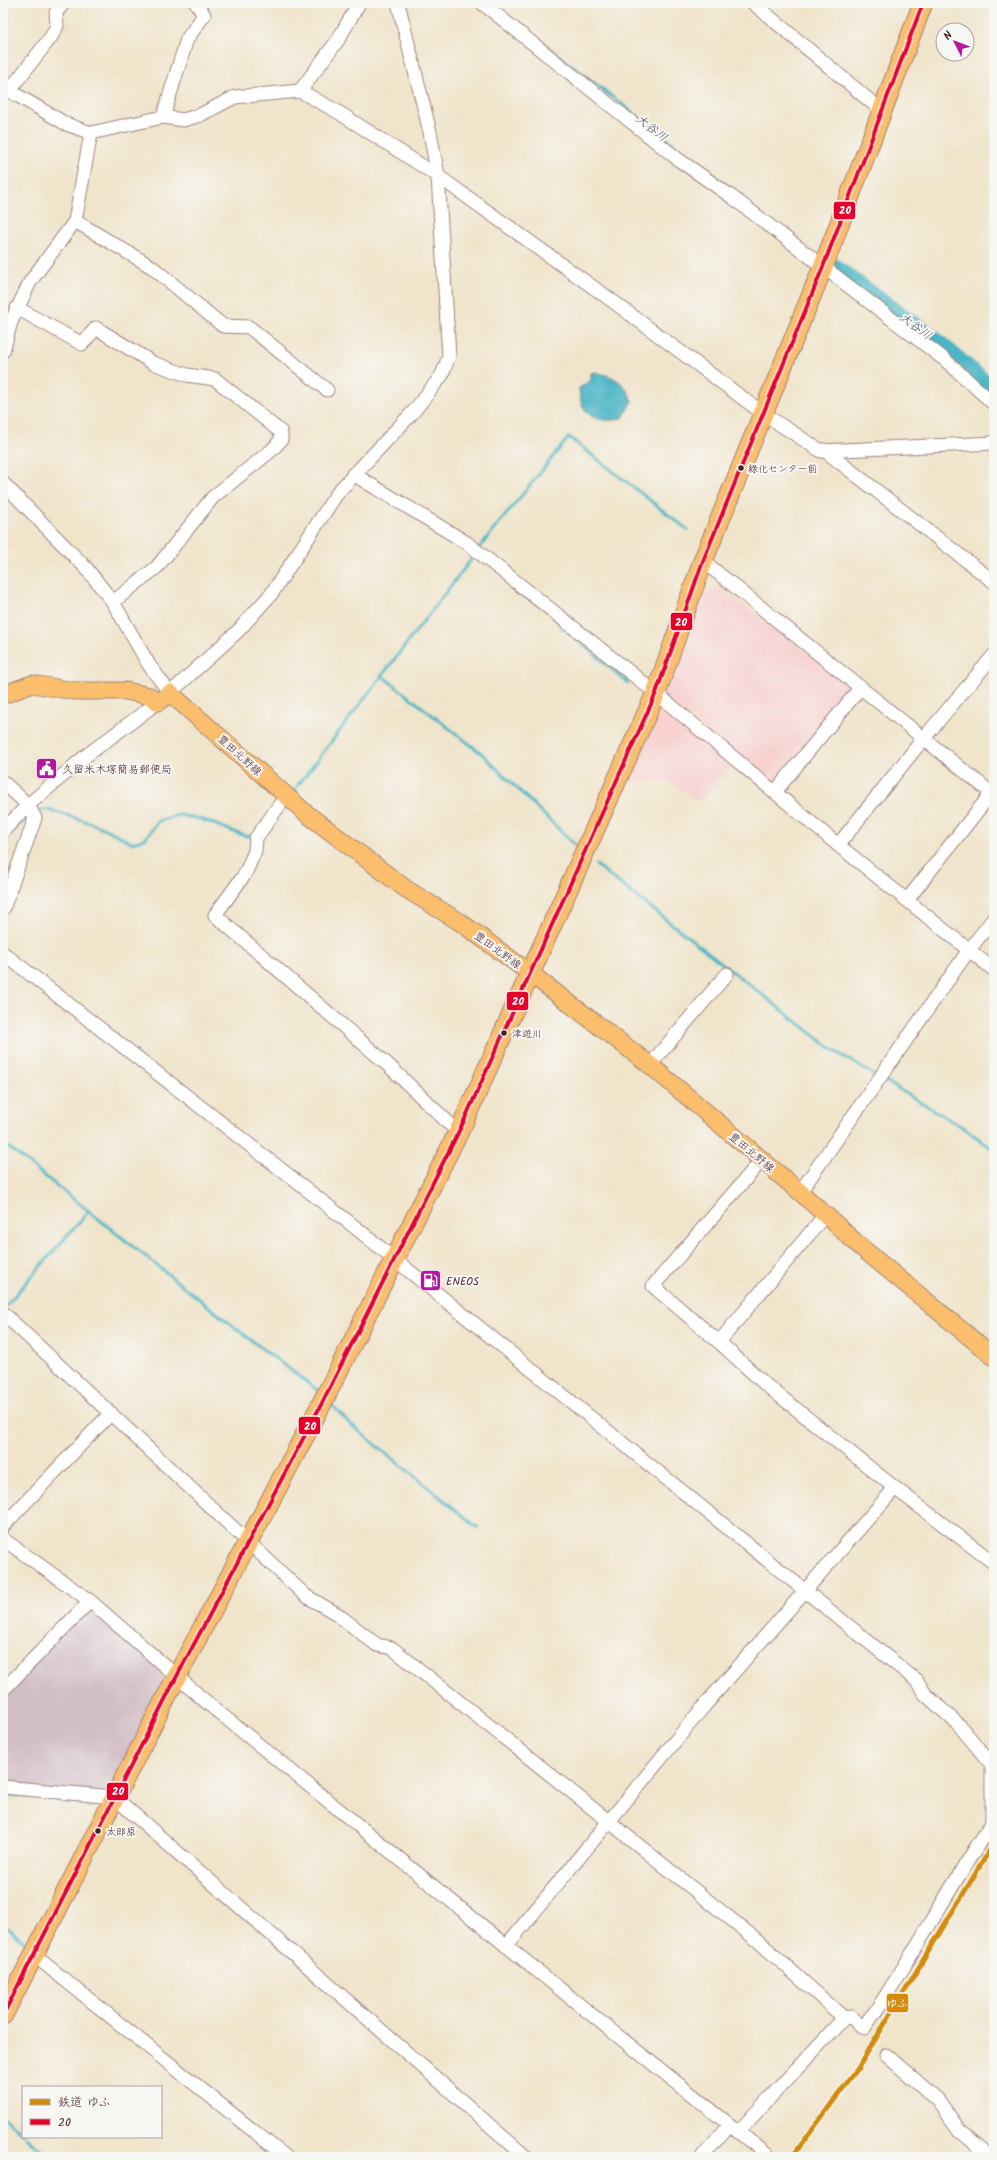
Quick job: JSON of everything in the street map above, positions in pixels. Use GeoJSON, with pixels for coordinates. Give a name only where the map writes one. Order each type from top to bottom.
{"type":"FeatureCollection","features":[{"type":"Feature","properties":{"kind":"highway"},"geometry":{"type":"LineString","coordinates":[[3,2015],[35,1956],[114,1797],[326,1395],[395,1260],[458,1132],[531,974],[656,693],[703,560],[823,267],[923,3]]}},
{"type":"Feature","properties":{"kind":"main road","name":"豊田北野線"},"geometry":{"type":"LineString","coordinates":[[3,695],[32,684],[74,691],[126,691],[164,698],[307,814],[406,889],[460,922],[650,1065],[994,1358]]}},
{"type":"Feature","properties":{"kind":"street"},"geometry":{"type":"LineString","coordinates":[[64,3],[56,12],[57,26],[51,37],[6,89],[66,124],[91,133],[163,118],[183,120],[200,115],[235,97],[300,91],[344,116],[438,176],[611,300],[764,414],[821,451],[994,443]]}},
{"type":"Feature","properties":{"kind":"street"},"geometry":{"type":"LineString","coordinates":[[163,118],[187,39],[204,15],[196,3]]}},
{"type":"Feature","properties":{"kind":"street"},"geometry":{"type":"LineString","coordinates":[[300,91],[338,40],[358,3]]}},
{"type":"Feature","properties":{"kind":"street"},"geometry":{"type":"LineString","coordinates":[[3,831],[28,805],[87,755],[164,698],[238,632],[272,593],[325,510],[353,474],[414,412],[442,375],[448,364],[449,356],[438,176],[430,132],[398,3]]}},
{"type":"Feature","properties":{"kind":"street"},"geometry":{"type":"LineString","coordinates":[[482,3],[680,160],[944,359],[994,404]]}},
{"type":"Feature","properties":{"kind":"street"},"geometry":{"type":"LineString","coordinates":[[753,3],[882,111]]}},
{"type":"Feature","properties":{"kind":"street"},"geometry":{"type":"LineString","coordinates":[[3,351],[10,322],[30,282],[75,221],[91,133]]}},
{"type":"Feature","properties":{"kind":"street"},"geometry":{"type":"LineString","coordinates":[[75,221],[152,267],[223,326],[249,327],[327,390]]}},
{"type":"Feature","properties":{"kind":"street"},"geometry":{"type":"LineString","coordinates":[[17,308],[82,344],[96,328],[153,362],[187,375],[215,379],[281,432],[282,440],[272,450],[213,497],[156,567],[113,602]]}},
{"type":"Feature","properties":{"kind":"street"},"geometry":{"type":"LineString","coordinates":[[824,450],[994,582]]}},
{"type":"Feature","properties":{"kind":"street"},"geometry":{"type":"LineString","coordinates":[[353,474],[467,543],[656,693],[838,845],[994,970]]}},
{"type":"Feature","properties":{"kind":"street"},"geometry":{"type":"LineString","coordinates":[[3,483],[86,568],[113,602],[149,666],[164,698]]}},
{"type":"Feature","properties":{"kind":"street"},"geometry":{"type":"LineString","coordinates":[[703,560],[993,793],[907,900]]}},
{"type":"Feature","properties":{"kind":"street"},"geometry":{"type":"LineString","coordinates":[[838,845],[924,738],[994,655]]}},
{"type":"Feature","properties":{"kind":"street"},"geometry":{"type":"LineString","coordinates":[[775,792],[861,687]]}},
{"type":"Feature","properties":{"kind":"street"},"geometry":{"type":"LineString","coordinates":[[3,782],[28,805],[35,818],[3,909]]}},
{"type":"Feature","properties":{"kind":"street"},"geometry":{"type":"LineString","coordinates":[[286,796],[256,838],[255,851],[245,874],[215,915],[387,1064],[458,1132]]}},
{"type":"Feature","properties":{"kind":"street"},"geometry":{"type":"LineString","coordinates":[[800,1192],[969,950],[994,918]]}},
{"type":"Feature","properties":{"kind":"street"},"geometry":{"type":"LineString","coordinates":[[3,953],[395,1260],[918,1681],[925,1694],[959,1725],[992,1765],[993,1824],[967,1860],[891,1990],[864,2028],[851,2017],[844,2018],[702,2157]]}},
{"type":"Feature","properties":{"kind":"street"},"geometry":{"type":"LineString","coordinates":[[650,1065],[727,974]]}},
{"type":"Feature","properties":{"kind":"street"},"geometry":{"type":"LineString","coordinates":[[762,1160],[653,1286],[719,1342],[766,1385],[895,1488],[994,1563]]}},
{"type":"Feature","properties":{"kind":"street"},"geometry":{"type":"LineString","coordinates":[[719,1342],[825,1215]]}},
{"type":"Feature","properties":{"kind":"street"},"geometry":{"type":"LineString","coordinates":[[3,1313],[111,1412],[306,1596],[337,1614],[377,1645],[392,1648],[757,1940],[844,2018]]}},
{"type":"Feature","properties":{"kind":"street"},"geometry":{"type":"LineString","coordinates":[[3,1526],[111,1412]]}},
{"type":"Feature","properties":{"kind":"street"},"geometry":{"type":"LineString","coordinates":[[506,1946],[705,1705],[806,1592],[895,1488]]}},
{"type":"Feature","properties":{"kind":"street"},"geometry":{"type":"LineString","coordinates":[[3,1539],[90,1601],[176,1678],[506,1946],[770,2157]]}},
{"type":"Feature","properties":{"kind":"street"},"geometry":{"type":"LineString","coordinates":[[3,1690],[90,1601]]}},
{"type":"Feature","properties":{"kind":"street"},"geometry":{"type":"LineString","coordinates":[[3,1787],[114,1797],[526,2157]]}},
{"type":"Feature","properties":{"kind":"street"},"geometry":{"type":"LineString","coordinates":[[35,1956],[286,2157]]}},
{"type":"Feature","properties":{"kind":"street"},"geometry":{"type":"LineString","coordinates":[[886,2055],[938,2100],[959,2130],[991,2157]]}},
{"type":"Feature","properties":{"kind":"shaded area"},"geometry":{"type":"Polygon","coordinates":[[[720,588],[854,687],[774,787],[661,693],[699,594],[720,588]]]}},
{"type":"Feature","properties":{"kind":"shaded area"},"geometry":{"type":"Polygon","coordinates":[[[654,709],[730,766],[699,802],[669,781],[622,783],[654,709]]]}},
{"type":"Feature","properties":{"kind":"shaded area"},"geometry":{"type":"Polygon","coordinates":[[[90,1601],[176,1678],[114,1797],[3,1787],[3,1690],[90,1601]]]}},
{"type":"Feature","properties":{"kind":"water"},"geometry":{"type":"Polygon","coordinates":[[[596,372],[614,378],[627,389],[632,401],[623,418],[614,420],[598,419],[587,412],[580,398],[579,388],[591,380],[591,373],[596,372]]]}},
{"type":"Feature","properties":{"kind":"waterway","name":"大谷川"},"geometry":{"type":"LineString","coordinates":[[540,41],[730,188]]}},
{"type":"Feature","properties":{"kind":"waterway","name":"大谷川"},"geometry":{"type":"LineString","coordinates":[[834,267],[933,338],[994,390]]}},
{"type":"Feature","properties":{"kind":"waterway"},"geometry":{"type":"LineString","coordinates":[[479,548],[569,437],[688,530]]}},
{"type":"Feature","properties":{"kind":"waterway"},"geometry":{"type":"LineString","coordinates":[[292,793],[476,553]]}},
{"type":"Feature","properties":{"kind":"waterway"},"geometry":{"type":"LineString","coordinates":[[559,624],[628,683]]}},
{"type":"Feature","properties":{"kind":"waterway"},"geometry":{"type":"LineString","coordinates":[[381,675],[481,753],[578,848]]}},
{"type":"Feature","properties":{"kind":"waterway"},"geometry":{"type":"LineString","coordinates":[[37,813],[44,809],[78,819],[100,827],[132,843],[145,839],[158,821],[179,815],[201,819],[245,836],[253,836]]}},
{"type":"Feature","properties":{"kind":"waterway"},"geometry":{"type":"LineString","coordinates":[[12,830],[30,817]]}},
{"type":"Feature","properties":{"kind":"waterway"},"geometry":{"type":"LineString","coordinates":[[3,842],[8,834]]}},
{"type":"Feature","properties":{"kind":"waterway"},"geometry":{"type":"LineString","coordinates":[[596,865],[833,1050],[877,1077]]}},
{"type":"Feature","properties":{"kind":"waterway"},"geometry":{"type":"LineString","coordinates":[[882,1079],[967,1130],[994,1150]]}},
{"type":"Feature","properties":{"kind":"waterway"},"geometry":{"type":"LineString","coordinates":[[3,1143],[238,1330],[321,1393]]}},
{"type":"Feature","properties":{"kind":"waterway"},"geometry":{"type":"LineString","coordinates":[[3,1309],[89,1211]]}},
{"type":"Feature","properties":{"kind":"waterway"},"geometry":{"type":"LineString","coordinates":[[330,1403],[349,1423],[478,1528]]}},
{"type":"Feature","properties":{"kind":"waterway"},"geometry":{"type":"LineString","coordinates":[[3,1794],[104,1804]]}},
{"type":"Feature","properties":{"kind":"waterway"},"geometry":{"type":"LineString","coordinates":[[3,1924],[31,1947]]}},
{"type":"Feature","properties":{"kind":"waterway"},"geometry":{"type":"LineString","coordinates":[[3,2117],[22,2133]]}},
{"type":"Feature","properties":{"kind":"waterway"},"geometry":{"type":"LineString","coordinates":[[27,2138],[50,2157]]}},
{"type":"Feature","properties":{"kind":"rail line","name":"ゆふ"},"geometry":{"type":"LineString","coordinates":[[792,2157],[858,2068],[994,1843]]}},
{"type":"Feature","properties":{"kind":"transit line","name":"20"},"geometry":{"type":"LineString","coordinates":[[3,2015],[176,1678],[322,1403],[463,1123],[656,693],[703,561],[823,267],[923,3]]}},
{"type":"Feature","properties":{"kind":"place","name":"緑化センター前"},"geometry":{"type":"Point","coordinates":[741,468]}},
{"type":"Feature","properties":{"kind":"place","name":"久留米木塚簡易郵便局"},"geometry":{"type":"Point","coordinates":[46,769]}},
{"type":"Feature","properties":{"kind":"place","name":"津遊川"},"geometry":{"type":"Point","coordinates":[504,1033]}},
{"type":"Feature","properties":{"kind":"place","name":"ENEOS"},"geometry":{"type":"Point","coordinates":[430,1281]}},
{"type":"Feature","properties":{"kind":"place","name":"太郎原"},"geometry":{"type":"Point","coordinates":[98,1831]}}]}
